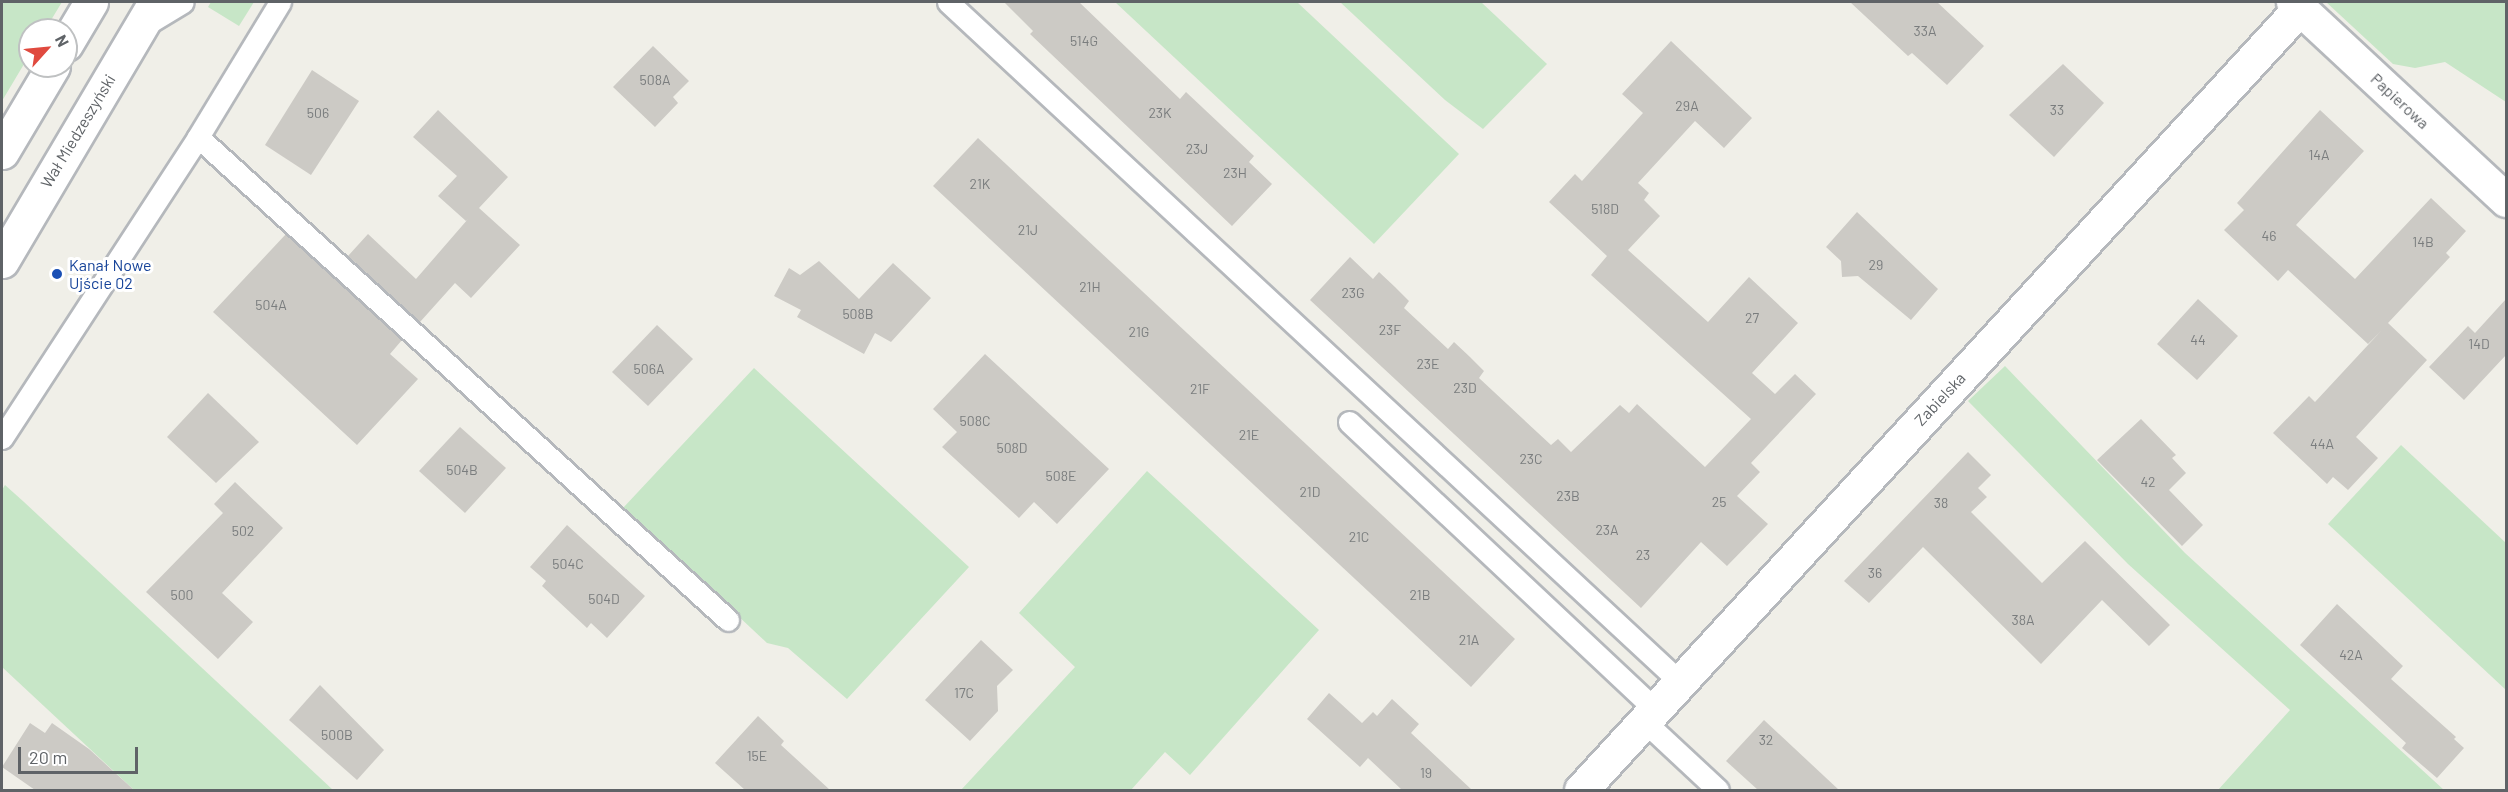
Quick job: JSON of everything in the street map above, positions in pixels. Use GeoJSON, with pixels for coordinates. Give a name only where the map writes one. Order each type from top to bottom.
{"type":"FeatureCollection","features":[{"type":"Feature","properties":{"kind":"street"},"geometry":{"type":"LineString","coordinates":[[78,24],[91,2]]}},
{"type":"Feature","properties":{"kind":"street","name":"Zabielska"},"geometry":{"type":"LineString","coordinates":[[1581,790],[2297,5]]}},
{"type":"Feature","properties":{"kind":"street","name":"Papierowa"},"geometry":{"type":"LineString","coordinates":[[2297,5],[2506,200]]}},
{"type":"Feature","properties":{"kind":"street","name":"Wał Miedzeszyński"},"geometry":{"type":"LineString","coordinates":[[2,261],[147,15]]}},
{"type":"Feature","properties":{"kind":"street"},"geometry":{"type":"LineString","coordinates":[[2,152],[46,78]]}},
{"type":"Feature","properties":{"kind":"lane"},"geometry":{"type":"LineString","coordinates":[[147,15],[183,2]]}},
{"type":"Feature","properties":{"kind":"lane"},"geometry":{"type":"LineString","coordinates":[[2,438],[198,136],[280,2]]}},
{"type":"Feature","properties":{"kind":"lane"},"geometry":{"type":"LineString","coordinates":[[948,2],[1680,682]]}},
{"type":"Feature","properties":{"kind":"lane"},"geometry":{"type":"LineString","coordinates":[[198,136],[728,621]]}},
{"type":"Feature","properties":{"kind":"lane"},"geometry":{"type":"LineString","coordinates":[[1349,422],[1650,715],[1718,790]]}},
{"type":"Feature","properties":{"kind":"green space"},"geometry":{"type":"Polygon","coordinates":[[[2,2],[62,2],[52,18],[18,18],[18,74],[2,101],[2,2]]]}},
{"type":"Feature","properties":{"kind":"green space"},"geometry":{"type":"Polygon","coordinates":[[[211,2],[254,2],[239,26],[208,7],[211,2]]]}},
{"type":"Feature","properties":{"kind":"green space"},"geometry":{"type":"Polygon","coordinates":[[[1115,2],[1297,2],[1459,154],[1374,244],[1115,2]]]}},
{"type":"Feature","properties":{"kind":"green space"},"geometry":{"type":"Polygon","coordinates":[[[1340,2],[1481,2],[1547,64],[1483,129],[1445,100],[1340,2]]]}},
{"type":"Feature","properties":{"kind":"green space"},"geometry":{"type":"Polygon","coordinates":[[[2326,2],[2506,2],[2506,102],[2445,62],[2415,68],[2393,64],[2326,2]]]}},
{"type":"Feature","properties":{"kind":"green space"},"geometry":{"type":"Polygon","coordinates":[[[2005,366],[2185,553],[2444,790],[2218,790],[2290,710],[2128,564],[1968,401],[2005,366]]]}},
{"type":"Feature","properties":{"kind":"green space"},"geometry":{"type":"Polygon","coordinates":[[[754,368],[969,567],[847,699],[788,648],[767,643],[623,508],[754,368]]]}},
{"type":"Feature","properties":{"kind":"green space"},"geometry":{"type":"Polygon","coordinates":[[[2401,445],[2506,543],[2506,690],[2328,524],[2401,445]]]}},
{"type":"Feature","properties":{"kind":"green space"},"geometry":{"type":"Polygon","coordinates":[[[1147,471],[1319,630],[1190,775],[1165,752],[1131,790],[961,790],[1075,667],[1019,613],[1147,471]]]}},
{"type":"Feature","properties":{"kind":"green space"},"geometry":{"type":"Polygon","coordinates":[[[5,485],[333,790],[134,790],[2,667],[2,490],[5,485]]]}},
{"type":"Feature","properties":{"kind":"building"},"geometry":{"type":"Polygon","coordinates":[[[1004,2],[1079,2],[1180,99],[1186,92],[1254,156],[1249,162],[1272,184],[1232,226],[1030,34],[1033,31],[1004,2]]]}},
{"type":"Feature","properties":{"kind":"building"},"geometry":{"type":"Polygon","coordinates":[[[1850,2],[1937,2],[1984,46],[1947,85],[1912,53],[1908,56],[1850,2]]]}},
{"type":"Feature","properties":{"kind":"building"},"geometry":{"type":"Polygon","coordinates":[[[1671,41],[1752,118],[1724,148],[1695,121],[1638,183],[1649,193],[1644,200],[1660,216],[1628,250],[1708,322],[1749,277],[1798,323],[1752,373],[1775,394],[1795,374],[1816,394],[1751,463],[1760,472],[1737,496],[1768,524],[1727,566],[1701,542],[1641,608],[1310,300],[1350,257],[1373,279],[1379,272],[1395,287],[1409,301],[1404,308],[1448,349],[1454,342],[1484,371],[1479,378],[1551,445],[1558,439],[1571,452],[1620,405],[1629,413],[1637,404],[1705,467],[1751,419],[1591,275],[1607,256],[1549,202],[1575,174],[1582,181],[1643,113],[1622,94],[1671,41]]]}},
{"type":"Feature","properties":{"kind":"building"},"geometry":{"type":"Polygon","coordinates":[[[653,46],[689,81],[673,97],[678,103],[655,127],[613,87],[653,46]]]}},
{"type":"Feature","properties":{"kind":"building"},"geometry":{"type":"Polygon","coordinates":[[[2063,64],[2104,103],[2054,157],[2009,115],[2063,64]]]}},
{"type":"Feature","properties":{"kind":"building"},"geometry":{"type":"Polygon","coordinates":[[[312,70],[359,101],[311,175],[265,145],[312,70]]]}},
{"type":"Feature","properties":{"kind":"building"},"geometry":{"type":"Polygon","coordinates":[[[438,110],[508,177],[479,208],[520,245],[471,298],[455,283],[420,322],[348,256],[368,234],[416,279],[468,219],[466,221],[438,196],[457,176],[413,137],[438,110]]]}},
{"type":"Feature","properties":{"kind":"building"},"geometry":{"type":"Polygon","coordinates":[[[2320,110],[2364,151],[2296,225],[2355,279],[2431,198],[2466,231],[2446,253],[2450,257],[2388,323],[2427,360],[2356,437],[2378,458],[2348,490],[2333,477],[2327,484],[2273,433],[2309,396],[2315,402],[2381,331],[2368,344],[2288,270],[2278,281],[2224,230],[2244,210],[2237,203],[2320,110]]]}},
{"type":"Feature","properties":{"kind":"building"},"geometry":{"type":"Polygon","coordinates":[[[978,138],[1515,639],[1471,687],[933,186],[978,138]]]}},
{"type":"Feature","properties":{"kind":"building"},"geometry":{"type":"Polygon","coordinates":[[[1857,212],[1938,289],[1911,320],[1858,276],[1842,277],[1841,261],[1826,247],[1857,212]]]}},
{"type":"Feature","properties":{"kind":"building"},"geometry":{"type":"Polygon","coordinates":[[[286,234],[402,340],[390,354],[418,379],[357,445],[213,312],[286,234]]]}},
{"type":"Feature","properties":{"kind":"building"},"geometry":{"type":"Polygon","coordinates":[[[819,261],[859,299],[893,263],[931,298],[891,342],[875,333],[864,354],[797,317],[801,310],[774,296],[789,268],[800,275],[819,261]]]}},
{"type":"Feature","properties":{"kind":"building"},"geometry":{"type":"Polygon","coordinates":[[[2198,299],[2238,336],[2197,380],[2157,344],[2198,299]]]}},
{"type":"Feature","properties":{"kind":"building"},"geometry":{"type":"Polygon","coordinates":[[[2506,299],[2506,355],[2464,400],[2429,367],[2468,326],[2475,333],[2506,299]]]}},
{"type":"Feature","properties":{"kind":"building"},"geometry":{"type":"Polygon","coordinates":[[[657,325],[693,359],[648,406],[612,372],[657,325]]]}},
{"type":"Feature","properties":{"kind":"building"},"geometry":{"type":"Polygon","coordinates":[[[985,354],[1109,469],[1057,524],[1034,502],[1019,518],[942,447],[957,432],[933,409],[985,354]]]}},
{"type":"Feature","properties":{"kind":"building"},"geometry":{"type":"Polygon","coordinates":[[[208,393],[259,442],[216,483],[167,437],[208,393]]]}},
{"type":"Feature","properties":{"kind":"building"},"geometry":{"type":"Polygon","coordinates":[[[2141,419],[2176,455],[2172,458],[2186,473],[2169,490],[2203,525],[2182,546],[2097,460],[2141,419]]]}},
{"type":"Feature","properties":{"kind":"building"},"geometry":{"type":"Polygon","coordinates":[[[460,427],[506,468],[465,513],[419,471],[460,427]]]}},
{"type":"Feature","properties":{"kind":"building"},"geometry":{"type":"Polygon","coordinates":[[[1968,452],[1991,475],[1978,488],[1987,497],[1971,512],[2042,583],[2085,541],[2170,625],[2149,646],[2102,600],[2041,664],[1923,547],[1869,603],[1844,581],[1968,452]]]}},
{"type":"Feature","properties":{"kind":"building"},"geometry":{"type":"Polygon","coordinates":[[[235,482],[283,528],[222,593],[253,622],[218,659],[146,592],[223,513],[214,504],[235,482]]]}},
{"type":"Feature","properties":{"kind":"building"},"geometry":{"type":"Polygon","coordinates":[[[567,525],[645,596],[607,638],[591,623],[587,628],[542,586],[546,581],[530,567],[567,525]]]}},
{"type":"Feature","properties":{"kind":"building"},"geometry":{"type":"Polygon","coordinates":[[[2337,604],[2403,666],[2391,679],[2456,737],[2454,739],[2464,748],[2437,778],[2402,748],[2406,743],[2300,645],[2337,604]]]}},
{"type":"Feature","properties":{"kind":"building"},"geometry":{"type":"Polygon","coordinates":[[[981,640],[1013,670],[997,686],[998,711],[970,741],[925,700],[981,640]]]}},
{"type":"Feature","properties":{"kind":"building"},"geometry":{"type":"Polygon","coordinates":[[[320,685],[384,750],[357,780],[289,720],[320,685]]]}},
{"type":"Feature","properties":{"kind":"building"},"geometry":{"type":"Polygon","coordinates":[[[1329,693],[1362,723],[1373,712],[1377,716],[1392,699],[1419,724],[1411,733],[1472,790],[1402,790],[1368,758],[1360,767],[1307,719],[1329,693]]]}},
{"type":"Feature","properties":{"kind":"building"},"geometry":{"type":"Polygon","coordinates":[[[758,716],[784,741],[781,745],[830,790],[745,790],[715,763],[758,716]]]}},
{"type":"Feature","properties":{"kind":"building"},"geometry":{"type":"Polygon","coordinates":[[[1764,720],[1839,790],[1758,790],[1726,761],[1764,720]]]}},
{"type":"Feature","properties":{"kind":"building"},"geometry":{"type":"Polygon","coordinates":[[[30,723],[45,733],[52,723],[89,749],[134,790],[35,790],[2,767],[30,723]]]}},
{"type":"Feature","properties":{"kind":"place","name":"Kanał Nowe Ujście 02"},"geometry":{"type":"Point","coordinates":[57,274]}}]}
